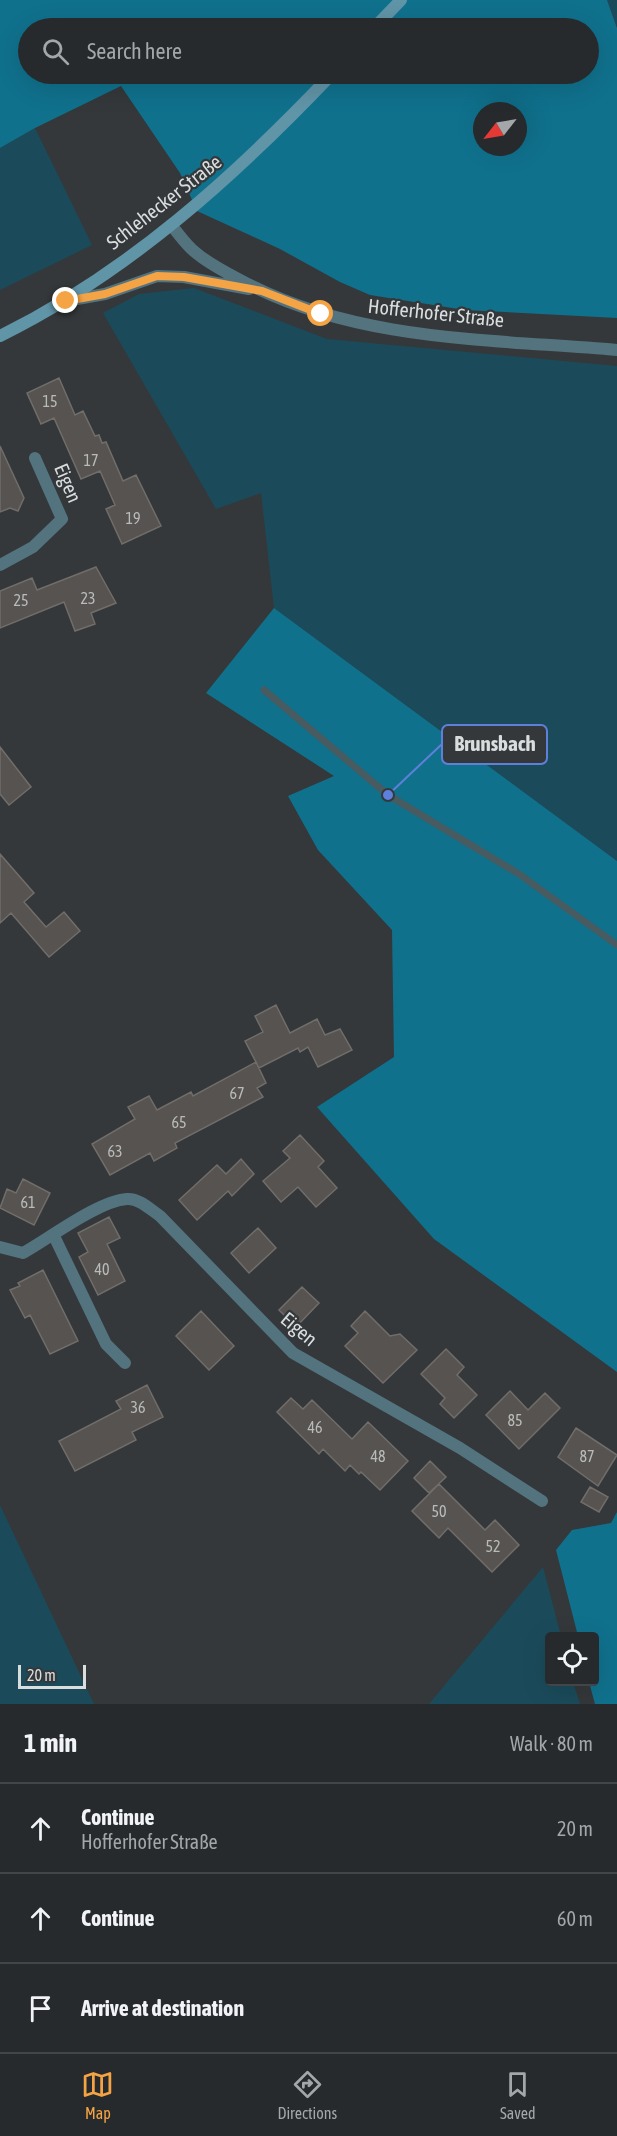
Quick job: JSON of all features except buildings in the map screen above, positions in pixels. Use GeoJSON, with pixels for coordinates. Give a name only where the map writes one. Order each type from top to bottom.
{"type":"FeatureCollection","features":[{"type":"Feature","properties":{"kind":"main road"},"geometry":{"type":"LineString","coordinates":[[384,18],[401,0]]}},
{"type":"Feature","properties":{"kind":"main road","name":"Schlehecker Straße"},"geometry":{"type":"LineString","coordinates":[[0,336],[66,301],[171,225],[231,175],[322,84]]}},
{"type":"Feature","properties":{"kind":"street","name":"Hofferhofer Straße"},"geometry":{"type":"LineString","coordinates":[[171,225],[195,252],[262,291],[310,311],[392,331],[617,350]]}},
{"type":"Feature","properties":{"kind":"street"},"geometry":{"type":"LineString","coordinates":[[66,301],[105,294],[157,276],[184,277],[262,291]]}},
{"type":"Feature","properties":{"kind":"street","name":"Eigen"},"geometry":{"type":"LineString","coordinates":[[0,565],[33,547],[62,519],[35,458]]}},
{"type":"Feature","properties":{"kind":"street","name":"Eigen"},"geometry":{"type":"LineString","coordinates":[[0,1247],[22,1252],[54,1236],[76,1219],[102,1208],[128,1199],[143,1204],[160,1216],[293,1353],[460,1448],[542,1501]]}},
{"type":"Feature","properties":{"kind":"street"},"geometry":{"type":"LineString","coordinates":[[54,1236],[106,1344],[125,1363]]}},
{"type":"Feature","properties":{"kind":"shaded area"},"geometry":{"type":"Polygon","coordinates":[[[0,0],[607,0],[617,28],[617,318],[465,310],[370,295],[340,282],[280,249],[197,211],[180,173],[121,86],[35,128],[0,148],[0,0]]]}},
{"type":"Feature","properties":{"kind":"shaded area"},"geometry":{"type":"Polygon","coordinates":[[[607,0],[617,0],[617,27],[607,0]]]}},
{"type":"Feature","properties":{"kind":"shaded area"},"geometry":{"type":"Polygon","coordinates":[[[35,128],[92,245],[0,290],[0,148],[35,128]]]}},
{"type":"Feature","properties":{"kind":"shaded area"},"geometry":{"type":"Polygon","coordinates":[[[194,288],[327,339],[617,366],[617,861],[274,608],[261,493],[216,509],[103,313],[139,294],[194,288]]]}},
{"type":"Feature","properties":{"kind":"shaded area"},"geometry":{"type":"Polygon","coordinates":[[[274,608],[617,861],[617,1372],[434,1239],[317,1107],[394,1057],[392,930],[318,850],[288,796],[334,776],[206,693],[274,608]]]}},
{"type":"Feature","properties":{"kind":"shaded area"},"geometry":{"type":"Polygon","coordinates":[[[0,1505],[94,1704],[0,1704],[0,1505]]]}},
{"type":"Feature","properties":{"kind":"shaded area"},"geometry":{"type":"Polygon","coordinates":[[[617,1512],[617,1704],[595,1704],[590,1686],[599,1686],[599,1632],[577,1632],[556,1550],[572,1530],[611,1523],[617,1512]]]}},
{"type":"Feature","properties":{"kind":"shaded area"},"geometry":{"type":"Polygon","coordinates":[[[543,1567],[560,1632],[545,1632],[545,1686],[574,1686],[580,1704],[429,1704],[543,1567]]]}},
{"type":"Feature","properties":{"kind":"waterway"},"geometry":{"type":"LineString","coordinates":[[264,690],[388,795],[519,874],[617,945]]}},
{"type":"Feature","properties":{"kind":"place","name":"Brunsbach"},"geometry":{"type":"Point","coordinates":[388,795]}},
{"type":"Feature","properties":{"kind":"route"},"geometry":{"type":"LineString","coordinates":[[66,301],[105,294],[133,282],[157,276],[184,277],[262,291],[321,314]]}}]}
